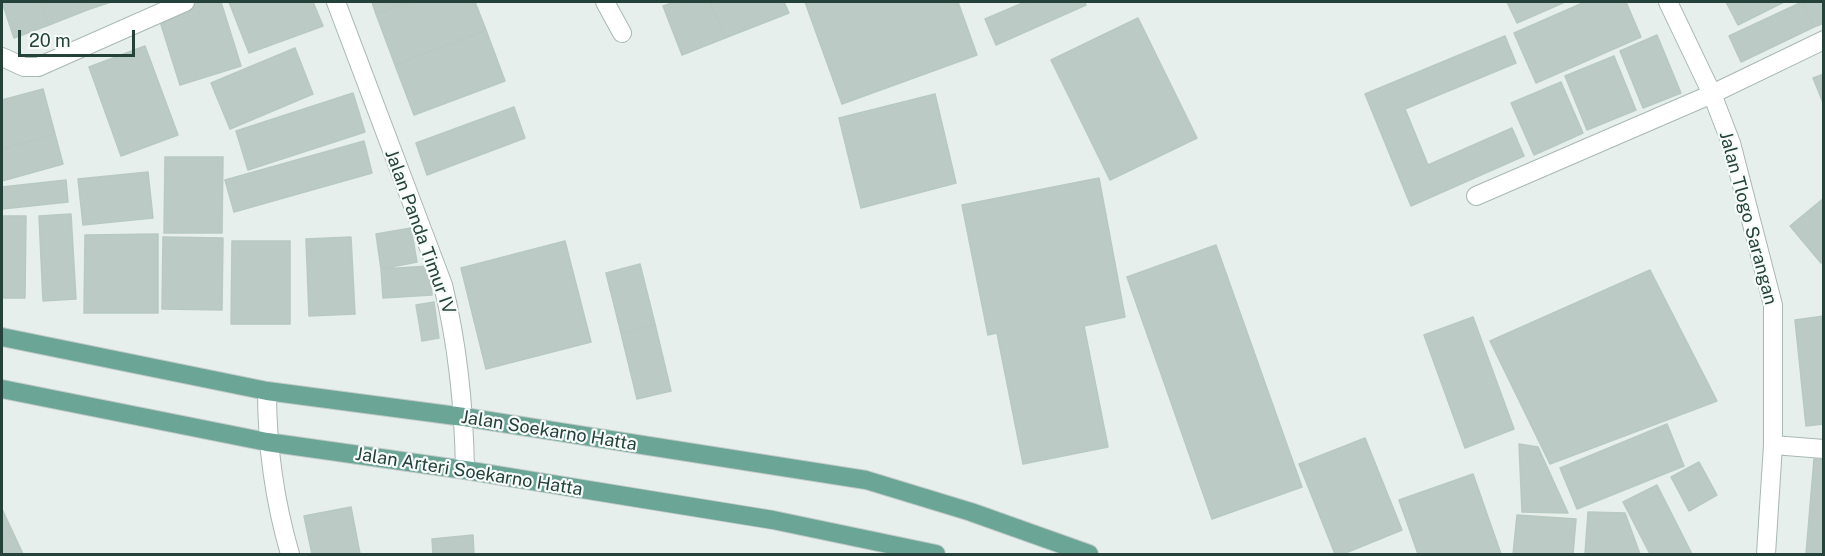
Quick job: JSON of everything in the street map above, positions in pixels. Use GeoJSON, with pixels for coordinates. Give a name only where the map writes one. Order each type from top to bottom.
{"type":"FeatureCollection","features":[{"type":"Feature","properties":{"kind":"main road","name":"Jalan Soekarno Hatta"},"geometry":{"type":"LineString","coordinates":[[2,338],[267,391],[464,417],[866,480],[982,516],[1089,555]]}},
{"type":"Feature","properties":{"kind":"main road","name":"Jalan Arteri Soekarno Hatta"},"geometry":{"type":"LineString","coordinates":[[2,389],[267,442],[465,470],[773,520],[936,555]]}},
{"type":"Feature","properties":{"kind":"street"},"geometry":{"type":"LineString","coordinates":[[6,60],[24,67],[38,67],[185,2]]}},
{"type":"Feature","properties":{"kind":"street","name":"Jalan Panda Timur IV"},"geometry":{"type":"LineString","coordinates":[[336,2],[443,285],[455,332],[464,417],[465,470]]}},
{"type":"Feature","properties":{"kind":"street"},"geometry":{"type":"LineString","coordinates":[[605,2],[622,33]]}},
{"type":"Feature","properties":{"kind":"street","name":"Jalan Tlogo Sarangan"},"geometry":{"type":"LineString","coordinates":[[1668,2],[1712,94],[1731,142],[1773,305],[1773,445],[1766,555]]}},
{"type":"Feature","properties":{"kind":"street"},"geometry":{"type":"LineString","coordinates":[[1476,196],[1712,94],[1824,40]]}},
{"type":"Feature","properties":{"kind":"street"},"geometry":{"type":"LineString","coordinates":[[267,391],[267,442],[280,521],[290,555]]}},
{"type":"Feature","properties":{"kind":"street"},"geometry":{"type":"LineString","coordinates":[[1773,445],[1824,449]]}},
{"type":"Feature","properties":{"kind":"building"},"geometry":{"type":"Polygon","coordinates":[[[2,2],[41,2],[49,25],[14,38],[2,2]]]}},
{"type":"Feature","properties":{"kind":"building"},"geometry":{"type":"Polygon","coordinates":[[[41,2],[84,2],[87,10],[49,25],[41,2]]]}},
{"type":"Feature","properties":{"kind":"building"},"geometry":{"type":"Polygon","coordinates":[[[84,2],[111,2],[87,10],[84,2]]]}},
{"type":"Feature","properties":{"kind":"building"},"geometry":{"type":"Polygon","coordinates":[[[199,2],[221,2],[241,66],[180,85],[158,15],[199,2]]]}},
{"type":"Feature","properties":{"kind":"building"},"geometry":{"type":"Polygon","coordinates":[[[229,2],[313,2],[323,26],[249,53],[229,2]]]}},
{"type":"Feature","properties":{"kind":"building"},"geometry":{"type":"Polygon","coordinates":[[[372,2],[410,2],[376,14],[372,2]]]}},
{"type":"Feature","properties":{"kind":"building"},"geometry":{"type":"Polygon","coordinates":[[[410,2],[475,2],[486,30],[395,65],[376,14],[410,2]]]}},
{"type":"Feature","properties":{"kind":"building"},"geometry":{"type":"Polygon","coordinates":[[[675,2],[710,2],[725,38],[682,55],[663,6],[675,2]]]}},
{"type":"Feature","properties":{"kind":"building"},"geometry":{"type":"Polygon","coordinates":[[[710,2],[784,2],[789,13],[725,38],[710,2]]]}},
{"type":"Feature","properties":{"kind":"building"},"geometry":{"type":"Polygon","coordinates":[[[805,2],[958,2],[977,55],[842,104],[805,2]]]}},
{"type":"Feature","properties":{"kind":"building"},"geometry":{"type":"Polygon","coordinates":[[[1025,2],[1085,2],[1086,5],[996,45],[985,19],[1025,2]]]}},
{"type":"Feature","properties":{"kind":"building"},"geometry":{"type":"Polygon","coordinates":[[[1507,2],[1565,2],[1517,23],[1507,2]]]}},
{"type":"Feature","properties":{"kind":"building"},"geometry":{"type":"Polygon","coordinates":[[[1585,2],[1626,2],[1641,37],[1536,83],[1514,33],[1585,2]]]}},
{"type":"Feature","properties":{"kind":"building"},"geometry":{"type":"Polygon","coordinates":[[[1726,2],[1784,2],[1738,25],[1726,2]]]}},
{"type":"Feature","properties":{"kind":"building"},"geometry":{"type":"Polygon","coordinates":[[[1802,2],[1814,27],[1741,62],[1729,36],[1802,2]]]}},
{"type":"Feature","properties":{"kind":"building"},"geometry":{"type":"Polygon","coordinates":[[[1802,2],[1824,2],[1824,23],[1814,27],[1802,2]]]}},
{"type":"Feature","properties":{"kind":"building"},"geometry":{"type":"Polygon","coordinates":[[[1138,18],[1197,138],[1110,180],[1051,60],[1138,18]]]}},
{"type":"Feature","properties":{"kind":"building"},"geometry":{"type":"Polygon","coordinates":[[[486,30],[505,81],[414,115],[395,65],[486,30]]]}},
{"type":"Feature","properties":{"kind":"building"},"geometry":{"type":"Polygon","coordinates":[[[1657,35],[1681,93],[1643,108],[1620,51],[1657,35]]]}},
{"type":"Feature","properties":{"kind":"building"},"geometry":{"type":"Polygon","coordinates":[[[1505,36],[1516,63],[1405,109],[1428,165],[1512,128],[1524,156],[1411,206],[1365,94],[1505,36]]]}},
{"type":"Feature","properties":{"kind":"building"},"geometry":{"type":"Polygon","coordinates":[[[145,46],[178,135],[121,156],[89,67],[145,46]]]}},
{"type":"Feature","properties":{"kind":"building"},"geometry":{"type":"Polygon","coordinates":[[[295,48],[313,94],[230,129],[211,83],[295,48]]]}},
{"type":"Feature","properties":{"kind":"building"},"geometry":{"type":"Polygon","coordinates":[[[1614,56],[1636,110],[1587,130],[1565,76],[1614,56]]]}},
{"type":"Feature","properties":{"kind":"building"},"geometry":{"type":"Polygon","coordinates":[[[1824,74],[1824,105],[1813,78],[1824,74]]]}},
{"type":"Feature","properties":{"kind":"building"},"geometry":{"type":"Polygon","coordinates":[[[1561,82],[1583,133],[1534,155],[1511,103],[1561,82]]]}},
{"type":"Feature","properties":{"kind":"building"},"geometry":{"type":"Polygon","coordinates":[[[43,89],[55,134],[2,149],[2,100],[43,89]]]}},
{"type":"Feature","properties":{"kind":"building"},"geometry":{"type":"Polygon","coordinates":[[[353,93],[365,132],[248,170],[236,131],[353,93]]]}},
{"type":"Feature","properties":{"kind":"building"},"geometry":{"type":"Polygon","coordinates":[[[935,94],[956,183],[861,208],[839,118],[935,94]]]}},
{"type":"Feature","properties":{"kind":"building"},"geometry":{"type":"Polygon","coordinates":[[[514,107],[525,138],[427,175],[416,143],[514,107]]]}},
{"type":"Feature","properties":{"kind":"building"},"geometry":{"type":"Polygon","coordinates":[[[55,134],[63,164],[2,181],[2,149],[55,134]]]}},
{"type":"Feature","properties":{"kind":"building"},"geometry":{"type":"Polygon","coordinates":[[[364,141],[372,173],[234,212],[225,180],[364,141]]]}},
{"type":"Feature","properties":{"kind":"building"},"geometry":{"type":"Polygon","coordinates":[[[165,157],[223,157],[222,233],[164,233],[165,157]]]}},
{"type":"Feature","properties":{"kind":"building"},"geometry":{"type":"Polygon","coordinates":[[[148,172],[153,218],[83,225],[78,179],[148,172]]]}},
{"type":"Feature","properties":{"kind":"building"},"geometry":{"type":"Polygon","coordinates":[[[1099,178],[1125,317],[1084,326],[1108,447],[1023,464],[997,333],[988,335],[962,205],[1099,178]]]}},
{"type":"Feature","properties":{"kind":"building"},"geometry":{"type":"Polygon","coordinates":[[[66,180],[68,202],[2,209],[2,187],[66,180]]]}},
{"type":"Feature","properties":{"kind":"building"},"geometry":{"type":"Polygon","coordinates":[[[1824,198],[1824,261],[1821,263],[1790,226],[1824,198]]]}},
{"type":"Feature","properties":{"kind":"building"},"geometry":{"type":"Polygon","coordinates":[[[71,214],[76,299],[43,301],[39,216],[71,214]]]}},
{"type":"Feature","properties":{"kind":"building"},"geometry":{"type":"Polygon","coordinates":[[[2,216],[26,216],[25,298],[2,298],[2,216]]]}},
{"type":"Feature","properties":{"kind":"building"},"geometry":{"type":"Polygon","coordinates":[[[411,228],[417,262],[381,269],[376,234],[411,228]]]}},
{"type":"Feature","properties":{"kind":"building"},"geometry":{"type":"Polygon","coordinates":[[[158,234],[158,313],[84,313],[85,235],[158,234]]]}},
{"type":"Feature","properties":{"kind":"building"},"geometry":{"type":"Polygon","coordinates":[[[163,237],[223,238],[222,310],[162,309],[163,237]]]}},
{"type":"Feature","properties":{"kind":"building"},"geometry":{"type":"Polygon","coordinates":[[[351,237],[355,314],[309,316],[306,239],[351,237]]]}},
{"type":"Feature","properties":{"kind":"building"},"geometry":{"type":"Polygon","coordinates":[[[232,241],[290,241],[290,324],[231,324],[232,241]]]}},
{"type":"Feature","properties":{"kind":"building"},"geometry":{"type":"Polygon","coordinates":[[[565,241],[591,342],[486,369],[461,268],[565,241]]]}},
{"type":"Feature","properties":{"kind":"building"},"geometry":{"type":"Polygon","coordinates":[[[1216,245],[1302,487],[1212,519],[1127,277],[1216,245]]]}},
{"type":"Feature","properties":{"kind":"building"},"geometry":{"type":"Polygon","coordinates":[[[640,264],[655,324],[621,333],[606,273],[640,264]]]}},
{"type":"Feature","properties":{"kind":"building"},"geometry":{"type":"Polygon","coordinates":[[[430,266],[432,295],[383,298],[381,269],[430,266]]]}},
{"type":"Feature","properties":{"kind":"building"},"geometry":{"type":"Polygon","coordinates":[[[1650,270],[1717,401],[1550,464],[1490,341],[1650,270]]]}},
{"type":"Feature","properties":{"kind":"building"},"geometry":{"type":"Polygon","coordinates":[[[434,302],[439,338],[422,341],[416,305],[434,302]]]}},
{"type":"Feature","properties":{"kind":"building"},"geometry":{"type":"Polygon","coordinates":[[[1824,316],[1824,424],[1806,426],[1795,320],[1824,316]]]}},
{"type":"Feature","properties":{"kind":"building"},"geometry":{"type":"Polygon","coordinates":[[[1473,317],[1514,429],[1465,448],[1424,335],[1473,317]]]}},
{"type":"Feature","properties":{"kind":"building"},"geometry":{"type":"Polygon","coordinates":[[[655,324],[671,391],[637,399],[621,333],[655,324]]]}},
{"type":"Feature","properties":{"kind":"building"},"geometry":{"type":"Polygon","coordinates":[[[1667,424],[1684,466],[1577,509],[1560,468],[1667,424]]]}},
{"type":"Feature","properties":{"kind":"building"},"geometry":{"type":"Polygon","coordinates":[[[1365,438],[1402,530],[1343,554],[1335,554],[1299,464],[1365,438]]]}},
{"type":"Feature","properties":{"kind":"building"},"geometry":{"type":"Polygon","coordinates":[[[1519,444],[1538,447],[1568,513],[1522,512],[1519,444]]]}},
{"type":"Feature","properties":{"kind":"building"},"geometry":{"type":"Polygon","coordinates":[[[1814,459],[1824,460],[1824,554],[1806,554],[1814,459]]]}},
{"type":"Feature","properties":{"kind":"building"},"geometry":{"type":"Polygon","coordinates":[[[1699,462],[1717,495],[1689,511],[1671,477],[1699,462]]]}},
{"type":"Feature","properties":{"kind":"building"},"geometry":{"type":"Polygon","coordinates":[[[1473,474],[1501,554],[1418,554],[1399,500],[1473,474]]]}},
{"type":"Feature","properties":{"kind":"building"},"geometry":{"type":"Polygon","coordinates":[[[1657,485],[1692,554],[1650,554],[1623,502],[1657,485]]]}},
{"type":"Feature","properties":{"kind":"building"},"geometry":{"type":"Polygon","coordinates":[[[351,507],[360,554],[312,554],[304,516],[351,507]]]}},
{"type":"Feature","properties":{"kind":"building"},"geometry":{"type":"Polygon","coordinates":[[[2,509],[23,554],[2,554],[2,509]]]}},
{"type":"Feature","properties":{"kind":"building"},"geometry":{"type":"Polygon","coordinates":[[[1588,512],[1625,513],[1640,554],[1585,554],[1588,512]]]}},
{"type":"Feature","properties":{"kind":"building"},"geometry":{"type":"Polygon","coordinates":[[[1517,515],[1576,519],[1573,554],[1513,554],[1517,515]]]}},
{"type":"Feature","properties":{"kind":"building"},"geometry":{"type":"Polygon","coordinates":[[[473,535],[474,554],[433,554],[432,539],[473,535]]]}}]}
